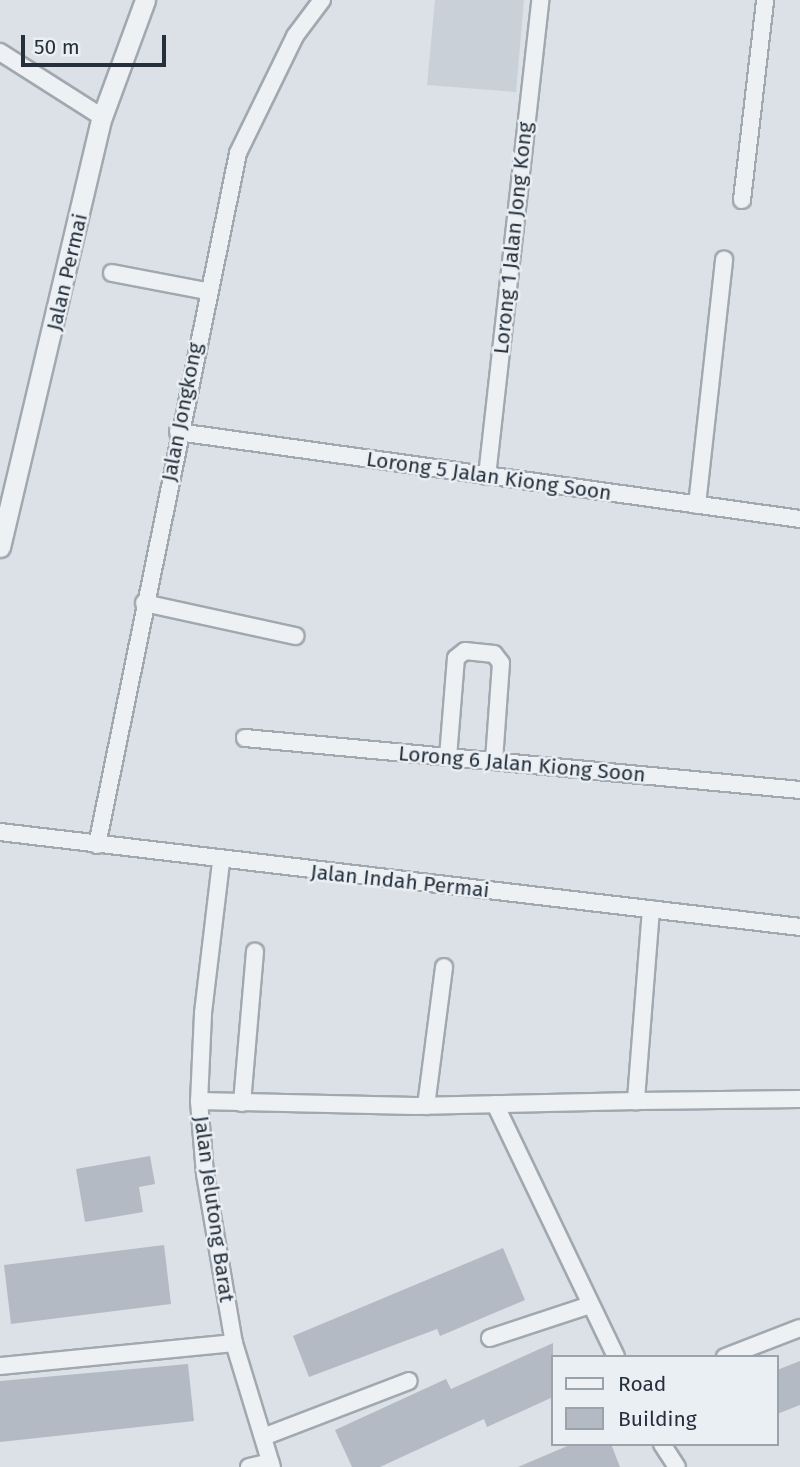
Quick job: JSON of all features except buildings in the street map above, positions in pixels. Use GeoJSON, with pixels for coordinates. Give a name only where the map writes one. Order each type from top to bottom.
{"type":"FeatureCollection","features":[{"type":"Feature","properties":{"kind":"street","name":"Jalan Permai"},"geometry":{"type":"LineString","coordinates":[[0,547],[102,117],[145,0]]}},
{"type":"Feature","properties":{"kind":"street","name":"Jalan Jongkong"},"geometry":{"type":"LineString","coordinates":[[97,845],[206,291],[243,139],[295,36],[322,0]]}},
{"type":"Feature","properties":{"kind":"street","name":"Lorong 1 Jalan Jong Kong"},"geometry":{"type":"LineString","coordinates":[[487,475],[540,0]]}},
{"type":"Feature","properties":{"kind":"street"},"geometry":{"type":"LineString","coordinates":[[742,200],[765,0]]}},
{"type":"Feature","properties":{"kind":"street"},"geometry":{"type":"LineString","coordinates":[[1,55],[102,117]]}},
{"type":"Feature","properties":{"kind":"street"},"geometry":{"type":"LineString","coordinates":[[697,505],[724,260]]}},
{"type":"Feature","properties":{"kind":"street"},"geometry":{"type":"LineString","coordinates":[[113,273],[206,291]]}},
{"type":"Feature","properties":{"kind":"street","name":"Lorong 5 Jalan Kiong Soon"},"geometry":{"type":"LineString","coordinates":[[178,432],[800,519]]}},
{"type":"Feature","properties":{"kind":"street"},"geometry":{"type":"LineString","coordinates":[[144,603],[295,636]]}},
{"type":"Feature","properties":{"kind":"street"},"geometry":{"type":"LineString","coordinates":[[448,757],[456,658],[475,652],[494,654],[500,663],[494,761]]}},
{"type":"Feature","properties":{"kind":"street","name":"Lorong 6 Jalan Kiong Soon"},"geometry":{"type":"LineString","coordinates":[[245,737],[800,790]]}},
{"type":"Feature","properties":{"kind":"street","name":"Jalan Indah Permai"},"geometry":{"type":"LineString","coordinates":[[0,832],[221,862],[800,927]]}},
{"type":"Feature","properties":{"kind":"street","name":"Jalan Jelutong Barat"},"geometry":{"type":"LineString","coordinates":[[221,862],[203,1013],[199,1101],[205,1174],[234,1343],[271,1465]]}},
{"type":"Feature","properties":{"kind":"street"},"geometry":{"type":"LineString","coordinates":[[636,1101],[651,909]]}},
{"type":"Feature","properties":{"kind":"street"},"geometry":{"type":"LineString","coordinates":[[242,1103],[255,952]]}},
{"type":"Feature","properties":{"kind":"street"},"geometry":{"type":"LineString","coordinates":[[426,1106],[443,967]]}},
{"type":"Feature","properties":{"kind":"street"},"geometry":{"type":"LineString","coordinates":[[199,1101],[426,1106],[800,1099]]}},
{"type":"Feature","properties":{"kind":"street"},"geometry":{"type":"LineString","coordinates":[[495,1104],[615,1355]]}},
{"type":"Feature","properties":{"kind":"street"},"geometry":{"type":"LineString","coordinates":[[490,1338],[590,1305]]}},
{"type":"Feature","properties":{"kind":"street"},"geometry":{"type":"LineString","coordinates":[[730,1355],[800,1328]]}},
{"type":"Feature","properties":{"kind":"street"},"geometry":{"type":"LineString","coordinates":[[0,1366],[234,1343]]}},
{"type":"Feature","properties":{"kind":"street"},"geometry":{"type":"LineString","coordinates":[[263,1437],[409,1381]]}},
{"type":"Feature","properties":{"kind":"street"},"geometry":{"type":"LineString","coordinates":[[663,1446],[677,1467]]}},
{"type":"Feature","properties":{"kind":"street"},"geometry":{"type":"LineString","coordinates":[[249,1467],[271,1465]]}},
{"type":"Feature","properties":{"kind":"shaded area"},"geometry":{"type":"Polygon","coordinates":[[[435,0],[524,0],[516,92],[427,85],[435,0]]]}}]}
